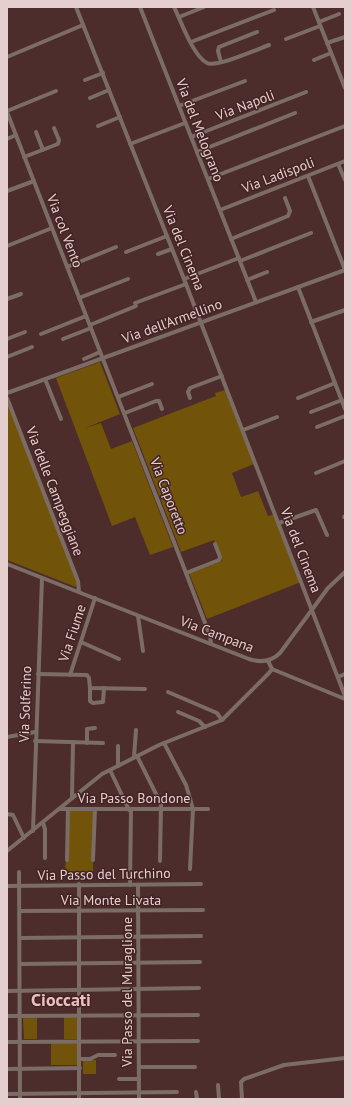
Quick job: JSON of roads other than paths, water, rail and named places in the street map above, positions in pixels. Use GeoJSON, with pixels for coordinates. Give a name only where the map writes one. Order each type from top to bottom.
{"type":"FeatureCollection","features":[{"type":"Feature","properties":{"kind":"street","name":"Via del Cinema"},"geometry":{"type":"LineString","coordinates":[[76,7],[313,609],[345,698]]}},
{"type":"Feature","properties":{"kind":"street","name":"Via del Melograno"},"geometry":{"type":"LineString","coordinates":[[140,7],[256,302]]}},
{"type":"Feature","properties":{"kind":"street"},"geometry":{"type":"LineString","coordinates":[[174,7],[197,54],[206,63],[211,65],[239,57],[269,45]]}},
{"type":"Feature","properties":{"kind":"street"},"geometry":{"type":"LineString","coordinates":[[179,17],[204,7]]}},
{"type":"Feature","properties":{"kind":"street"},"geometry":{"type":"LineString","coordinates":[[313,7],[345,88]]}},
{"type":"Feature","properties":{"kind":"street"},"geometry":{"type":"LineString","coordinates":[[191,42],[274,10]]}},
{"type":"Feature","properties":{"kind":"street"},"geometry":{"type":"LineString","coordinates":[[286,39],[339,14]]}},
{"type":"Feature","properties":{"kind":"street"},"geometry":{"type":"LineString","coordinates":[[7,57],[83,25]]}},
{"type":"Feature","properties":{"kind":"street"},"geometry":{"type":"LineString","coordinates":[[221,62],[218,51],[219,47],[257,32]]}},
{"type":"Feature","properties":{"kind":"street"},"geometry":{"type":"LineString","coordinates":[[327,43],[345,36]]}},
{"type":"Feature","properties":{"kind":"street"},"geometry":{"type":"LineString","coordinates":[[314,60],[331,53]]}},
{"type":"Feature","properties":{"kind":"street"},"geometry":{"type":"LineString","coordinates":[[86,80],[103,73]]}},
{"type":"Feature","properties":{"kind":"street"},"geometry":{"type":"LineString","coordinates":[[179,106],[245,81]]}},
{"type":"Feature","properties":{"kind":"street"},"geometry":{"type":"LineString","coordinates":[[90,98],[109,90]]}},
{"type":"Feature","properties":{"kind":"street"},"geometry":{"type":"LineString","coordinates":[[7,112],[56,91]]}},
{"type":"Feature","properties":{"kind":"street","name":"Via Napoli"},"geometry":{"type":"LineString","coordinates":[[191,138],[306,92]]}},
{"type":"Feature","properties":{"kind":"street","name":"Via col Vento"},"geometry":{"type":"LineString","coordinates":[[7,112],[102,357]]}},
{"type":"Feature","properties":{"kind":"street"},"geometry":{"type":"LineString","coordinates":[[197,152],[295,113]]}},
{"type":"Feature","properties":{"kind":"street"},"geometry":{"type":"LineString","coordinates":[[98,126],[120,117]]}},
{"type":"Feature","properties":{"kind":"street"},"geometry":{"type":"LineString","coordinates":[[130,144],[185,123]]}},
{"type":"Feature","properties":{"kind":"street"},"geometry":{"type":"LineString","coordinates":[[208,179],[345,126]]}},
{"type":"Feature","properties":{"kind":"street"},"geometry":{"type":"LineString","coordinates":[[24,157],[58,143],[59,140],[54,128]]}},
{"type":"Feature","properties":{"kind":"street"},"geometry":{"type":"LineString","coordinates":[[36,132],[43,150]]}},
{"type":"Feature","properties":{"kind":"street"},"geometry":{"type":"LineString","coordinates":[[7,138],[16,135]]}},
{"type":"Feature","properties":{"kind":"street","name":"Via Ladispoli"},"geometry":{"type":"LineString","coordinates":[[220,210],[345,161]]}},
{"type":"Feature","properties":{"kind":"street"},"geometry":{"type":"LineString","coordinates":[[338,164],[345,180]]}},
{"type":"Feature","properties":{"kind":"street"},"geometry":{"type":"LineString","coordinates":[[308,176],[345,270]]}},
{"type":"Feature","properties":{"kind":"street"},"geometry":{"type":"LineString","coordinates":[[7,191],[34,181]]}},
{"type":"Feature","properties":{"kind":"street"},"geometry":{"type":"LineString","coordinates":[[231,238],[288,216],[290,211],[285,198]]}},
{"type":"Feature","properties":{"kind":"street"},"geometry":{"type":"LineString","coordinates":[[7,246],[52,228]]}},
{"type":"Feature","properties":{"kind":"street"},"geometry":{"type":"LineString","coordinates":[[63,339],[185,281],[311,233]]}},
{"type":"Feature","properties":{"kind":"street"},"geometry":{"type":"LineString","coordinates":[[126,252],[167,236]]}},
{"type":"Feature","properties":{"kind":"street"},"geometry":{"type":"LineString","coordinates":[[67,267],[116,247]]}},
{"type":"Feature","properties":{"kind":"street"},"geometry":{"type":"LineString","coordinates":[[158,254],[172,249]]}},
{"type":"Feature","properties":{"kind":"street","name":"Via dell'Armellino"},"geometry":{"type":"LineString","coordinates":[[7,393],[102,357],[345,270]]}},
{"type":"Feature","properties":{"kind":"street"},"geometry":{"type":"LineString","coordinates":[[247,280],[267,272]]}},
{"type":"Feature","properties":{"kind":"street"},"geometry":{"type":"LineString","coordinates":[[79,298],[128,279]]}},
{"type":"Feature","properties":{"kind":"street"},"geometry":{"type":"LineString","coordinates":[[298,287],[345,409]]}},
{"type":"Feature","properties":{"kind":"street"},"geometry":{"type":"LineString","coordinates":[[7,300],[21,294]]}},
{"type":"Feature","properties":{"kind":"street"},"geometry":{"type":"LineString","coordinates":[[311,322],[345,310]]}},
{"type":"Feature","properties":{"kind":"street"},"geometry":{"type":"LineString","coordinates":[[41,334],[86,316]]}},
{"type":"Feature","properties":{"kind":"street"},"geometry":{"type":"LineString","coordinates":[[7,339],[25,332]]}},
{"type":"Feature","properties":{"kind":"street"},"geometry":{"type":"LineString","coordinates":[[7,357],[32,347]]}},
{"type":"Feature","properties":{"kind":"street"},"geometry":{"type":"LineString","coordinates":[[84,359],[100,352]]}},
{"type":"Feature","properties":{"kind":"street","name":"Via Caporetto"},"geometry":{"type":"LineString","coordinates":[[102,357],[125,413],[210,636],[211,644]]}},
{"type":"Feature","properties":{"kind":"street"},"geometry":{"type":"LineString","coordinates":[[190,398],[188,392],[190,388],[222,376]]}},
{"type":"Feature","properties":{"kind":"street"},"geometry":{"type":"LineString","coordinates":[[46,378],[61,416]]}},
{"type":"Feature","properties":{"kind":"street"},"geometry":{"type":"LineString","coordinates":[[118,397],[152,384]]}},
{"type":"Feature","properties":{"kind":"street"},"geometry":{"type":"LineString","coordinates":[[298,398],[335,384]]}},
{"type":"Feature","properties":{"kind":"street","name":"Via delle Campeggiane"},"geometry":{"type":"LineString","coordinates":[[7,398],[78,581],[79,592]]}},
{"type":"Feature","properties":{"kind":"street"},"geometry":{"type":"LineString","coordinates":[[125,413],[156,401],[159,401],[162,409]]}},
{"type":"Feature","properties":{"kind":"street"},"geometry":{"type":"LineString","coordinates":[[311,412],[343,402]]}},
{"type":"Feature","properties":{"kind":"street"},"geometry":{"type":"LineString","coordinates":[[317,427],[345,416]]}},
{"type":"Feature","properties":{"kind":"street"},"geometry":{"type":"LineString","coordinates":[[243,430],[277,417]]}},
{"type":"Feature","properties":{"kind":"street"},"geometry":{"type":"LineString","coordinates":[[316,473],[345,462]]}},
{"type":"Feature","properties":{"kind":"street"},"geometry":{"type":"LineString","coordinates":[[279,524],[316,510],[327,535]]}},
{"type":"Feature","properties":{"kind":"street"},"geometry":{"type":"LineString","coordinates":[[186,573],[219,560],[220,557],[215,544]]}},
{"type":"Feature","properties":{"kind":"street","name":"Via Campana"},"geometry":{"type":"LineString","coordinates":[[7,564],[251,660],[268,661],[282,650],[328,588],[345,572]]}},
{"type":"Feature","properties":{"kind":"street","name":"Via Solferino"},"geometry":{"type":"LineString","coordinates":[[32,831],[42,578]]}},
{"type":"Feature","properties":{"kind":"street","name":"Via Fiume"},"geometry":{"type":"LineString","coordinates":[[70,675],[95,598]]}},
{"type":"Feature","properties":{"kind":"street"},"geometry":{"type":"LineString","coordinates":[[138,616],[142,652]]}},
{"type":"Feature","properties":{"kind":"street"},"geometry":{"type":"LineString","coordinates":[[81,642],[119,659]]}},
{"type":"Feature","properties":{"kind":"street"},"geometry":{"type":"LineString","coordinates":[[268,661],[272,669],[345,698]]}},
{"type":"Feature","properties":{"kind":"street"},"geometry":{"type":"LineString","coordinates":[[7,851],[99,776],[164,743],[222,720],[272,669]]}},
{"type":"Feature","properties":{"kind":"street"},"geometry":{"type":"LineString","coordinates":[[38,674],[87,676],[90,679],[89,700],[92,703],[103,702],[104,688]]}},
{"type":"Feature","properties":{"kind":"street"},"geometry":{"type":"LineString","coordinates":[[338,677],[345,674]]}},
{"type":"Feature","properties":{"kind":"street"},"geometry":{"type":"LineString","coordinates":[[90,688],[145,689]]}},
{"type":"Feature","properties":{"kind":"street"},"geometry":{"type":"LineString","coordinates":[[168,692],[217,713],[222,720]]}},
{"type":"Feature","properties":{"kind":"street"},"geometry":{"type":"LineString","coordinates":[[178,712],[199,721],[205,727]]}},
{"type":"Feature","properties":{"kind":"street"},"geometry":{"type":"LineString","coordinates":[[87,743],[87,729],[95,728]]}},
{"type":"Feature","properties":{"kind":"street"},"geometry":{"type":"LineString","coordinates":[[136,730],[136,757],[159,798],[162,810],[160,861]]}},
{"type":"Feature","properties":{"kind":"street"},"geometry":{"type":"LineString","coordinates":[[7,737],[35,732]]}},
{"type":"Feature","properties":{"kind":"street"},"geometry":{"type":"LineString","coordinates":[[35,741],[103,743]]}},
{"type":"Feature","properties":{"kind":"street"},"geometry":{"type":"LineString","coordinates":[[72,798],[73,742]]}},
{"type":"Feature","properties":{"kind":"street"},"geometry":{"type":"LineString","coordinates":[[164,743],[186,785],[192,809],[190,869]]}},
{"type":"Feature","properties":{"kind":"street"},"geometry":{"type":"LineString","coordinates":[[118,746],[118,766]]}},
{"type":"Feature","properties":{"kind":"street"},"geometry":{"type":"LineString","coordinates":[[110,770],[130,810],[130,884]]}},
{"type":"Feature","properties":{"kind":"street","name":"Via Passo Bondone"},"geometry":{"type":"LineString","coordinates":[[60,809],[208,809]]}},
{"type":"Feature","properties":{"kind":"street"},"geometry":{"type":"LineString","coordinates":[[67,860],[68,809]]}},
{"type":"Feature","properties":{"kind":"street"},"geometry":{"type":"LineString","coordinates":[[92,860],[95,809]]}},
{"type":"Feature","properties":{"kind":"street"},"geometry":{"type":"LineString","coordinates":[[7,814],[13,815],[24,838]]}},
{"type":"Feature","properties":{"kind":"street"},"geometry":{"type":"LineString","coordinates":[[43,823],[45,829],[45,858]]}},
{"type":"Feature","properties":{"kind":"street"},"geometry":{"type":"LineString","coordinates":[[19,872],[20,1099]]}},
{"type":"Feature","properties":{"kind":"street"},"geometry":{"type":"LineString","coordinates":[[79,884],[79,1099]]}},
{"type":"Feature","properties":{"kind":"street","name":"Via Passo del Turchino"},"geometry":{"type":"LineString","coordinates":[[7,886],[79,884],[201,884]]}},
{"type":"Feature","properties":{"kind":"street","name":"Via Passo del Muraglione"},"geometry":{"type":"LineString","coordinates":[[138,885],[138,1099]]}},
{"type":"Feature","properties":{"kind":"street","name":"Via Monte Livata"},"geometry":{"type":"LineString","coordinates":[[20,911],[203,910]]}},
{"type":"Feature","properties":{"kind":"street"},"geometry":{"type":"LineString","coordinates":[[20,938],[201,936]]}},
{"type":"Feature","properties":{"kind":"street"},"geometry":{"type":"LineString","coordinates":[[20,964],[200,962]]}},
{"type":"Feature","properties":{"kind":"street"},"geometry":{"type":"LineString","coordinates":[[7,991],[199,988]]}},
{"type":"Feature","properties":{"kind":"street"},"geometry":{"type":"LineString","coordinates":[[7,1016],[198,1015]]}},
{"type":"Feature","properties":{"kind":"street"},"geometry":{"type":"LineString","coordinates":[[7,1042],[198,1041]]}},
{"type":"Feature","properties":{"kind":"street"},"geometry":{"type":"LineString","coordinates":[[80,1059],[90,1059],[98,1055],[115,1055]]}},
{"type":"Feature","properties":{"kind":"street"},"geometry":{"type":"LineString","coordinates":[[242,1099],[241,1083],[244,1079],[284,1065],[345,1058]]}},
{"type":"Feature","properties":{"kind":"street"},"geometry":{"type":"LineString","coordinates":[[139,1067],[195,1067]]}},
{"type":"Feature","properties":{"kind":"street"},"geometry":{"type":"LineString","coordinates":[[7,1069],[80,1068]]}},
{"type":"Feature","properties":{"kind":"street"},"geometry":{"type":"LineString","coordinates":[[119,1079],[139,1079]]}},
{"type":"Feature","properties":{"kind":"street"},"geometry":{"type":"LineString","coordinates":[[218,1085],[219,1099]]}},
{"type":"Feature","properties":{"kind":"street"},"geometry":{"type":"LineString","coordinates":[[7,1094],[177,1092]]}},
{"type":"Feature","properties":{"kind":"street"},"geometry":{"type":"LineString","coordinates":[[196,1092],[197,1099]]}},
{"type":"Feature","properties":{"kind":"district","name":"Cioccati"},"geometry":{"type":"Point","coordinates":[61,999]}}]}
